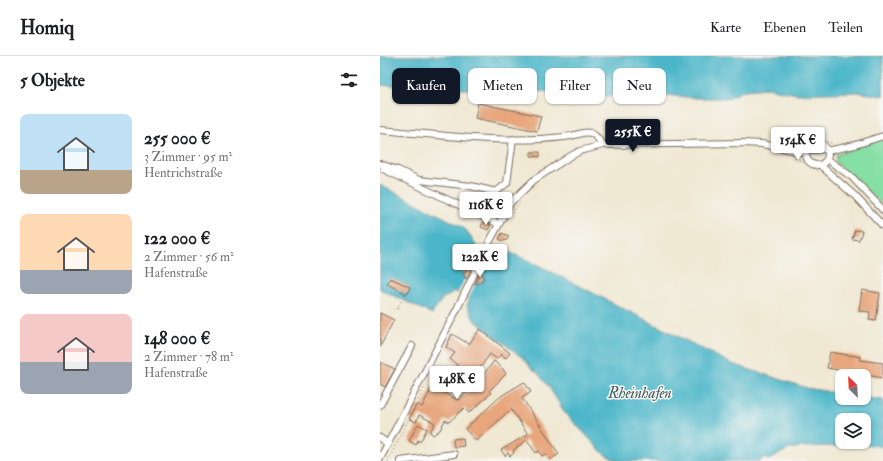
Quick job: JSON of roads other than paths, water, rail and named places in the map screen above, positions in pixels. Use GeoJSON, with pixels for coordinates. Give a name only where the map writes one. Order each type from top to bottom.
{"type":"FeatureCollection","features":[{"type":"Feature","properties":{"kind":"street"},"geometry":{"type":"LineString","coordinates":[[380,130],[513,139],[564,138],[590,132],[595,134],[603,145]]}},
{"type":"Feature","properties":{"kind":"street"},"geometry":{"type":"LineString","coordinates":[[826,150],[855,145],[883,136]]}},
{"type":"Feature","properties":{"kind":"street"},"geometry":{"type":"LineString","coordinates":[[380,164],[398,170],[419,180],[471,186],[496,192],[507,183],[513,139]]}},
{"type":"Feature","properties":{"kind":"street"},"geometry":{"type":"LineString","coordinates":[[380,459],[511,202],[546,170],[580,151],[603,145],[743,143],[762,144],[798,152],[807,152]]}},
{"type":"Feature","properties":{"kind":"street"},"geometry":{"type":"LineString","coordinates":[[820,165],[826,160],[826,150],[823,146],[816,144],[811,145],[807,152],[810,163],[820,165],[855,196],[883,226]]}},
{"type":"Feature","properties":{"kind":"street"},"geometry":{"type":"LineString","coordinates":[[831,162],[852,177],[883,210]]}},
{"type":"Feature","properties":{"kind":"street"},"geometry":{"type":"LineString","coordinates":[[380,167],[499,224]]}},
{"type":"Feature","properties":{"kind":"street"},"geometry":{"type":"LineString","coordinates":[[380,405],[412,346]]}},
{"type":"Feature","properties":{"kind":"street"},"geometry":{"type":"LineString","coordinates":[[380,438],[388,444]]}},
{"type":"Feature","properties":{"kind":"street"},"geometry":{"type":"LineString","coordinates":[[400,461],[454,454]]}},
{"type":"Feature","properties":{"kind":"water"},"geometry":{"type":"Polygon","coordinates":[[[380,56],[883,56],[883,96],[857,92],[797,94],[767,88],[745,90],[727,98],[696,98],[666,95],[666,68],[613,68],[613,96],[605,96],[605,68],[545,68],[545,91],[537,91],[537,68],[468,68],[468,89],[460,89],[460,68],[392,68],[392,86],[380,85],[380,56]]]}},
{"type":"Feature","properties":{"kind":"water","name":"Rheinhafen"},"geometry":{"type":"Polygon","coordinates":[[[380,185],[461,226],[467,231],[476,245],[474,249],[492,258],[494,254],[511,253],[538,265],[732,364],[807,388],[835,393],[835,405],[871,405],[871,398],[883,400],[883,447],[871,445],[871,413],[835,413],[835,446],[801,447],[789,449],[768,460],[765,457],[759,461],[622,461],[613,459],[604,454],[565,413],[549,387],[524,359],[474,320],[467,305],[470,299],[453,291],[450,295],[443,298],[432,314],[380,289],[380,185]]]}}]}
